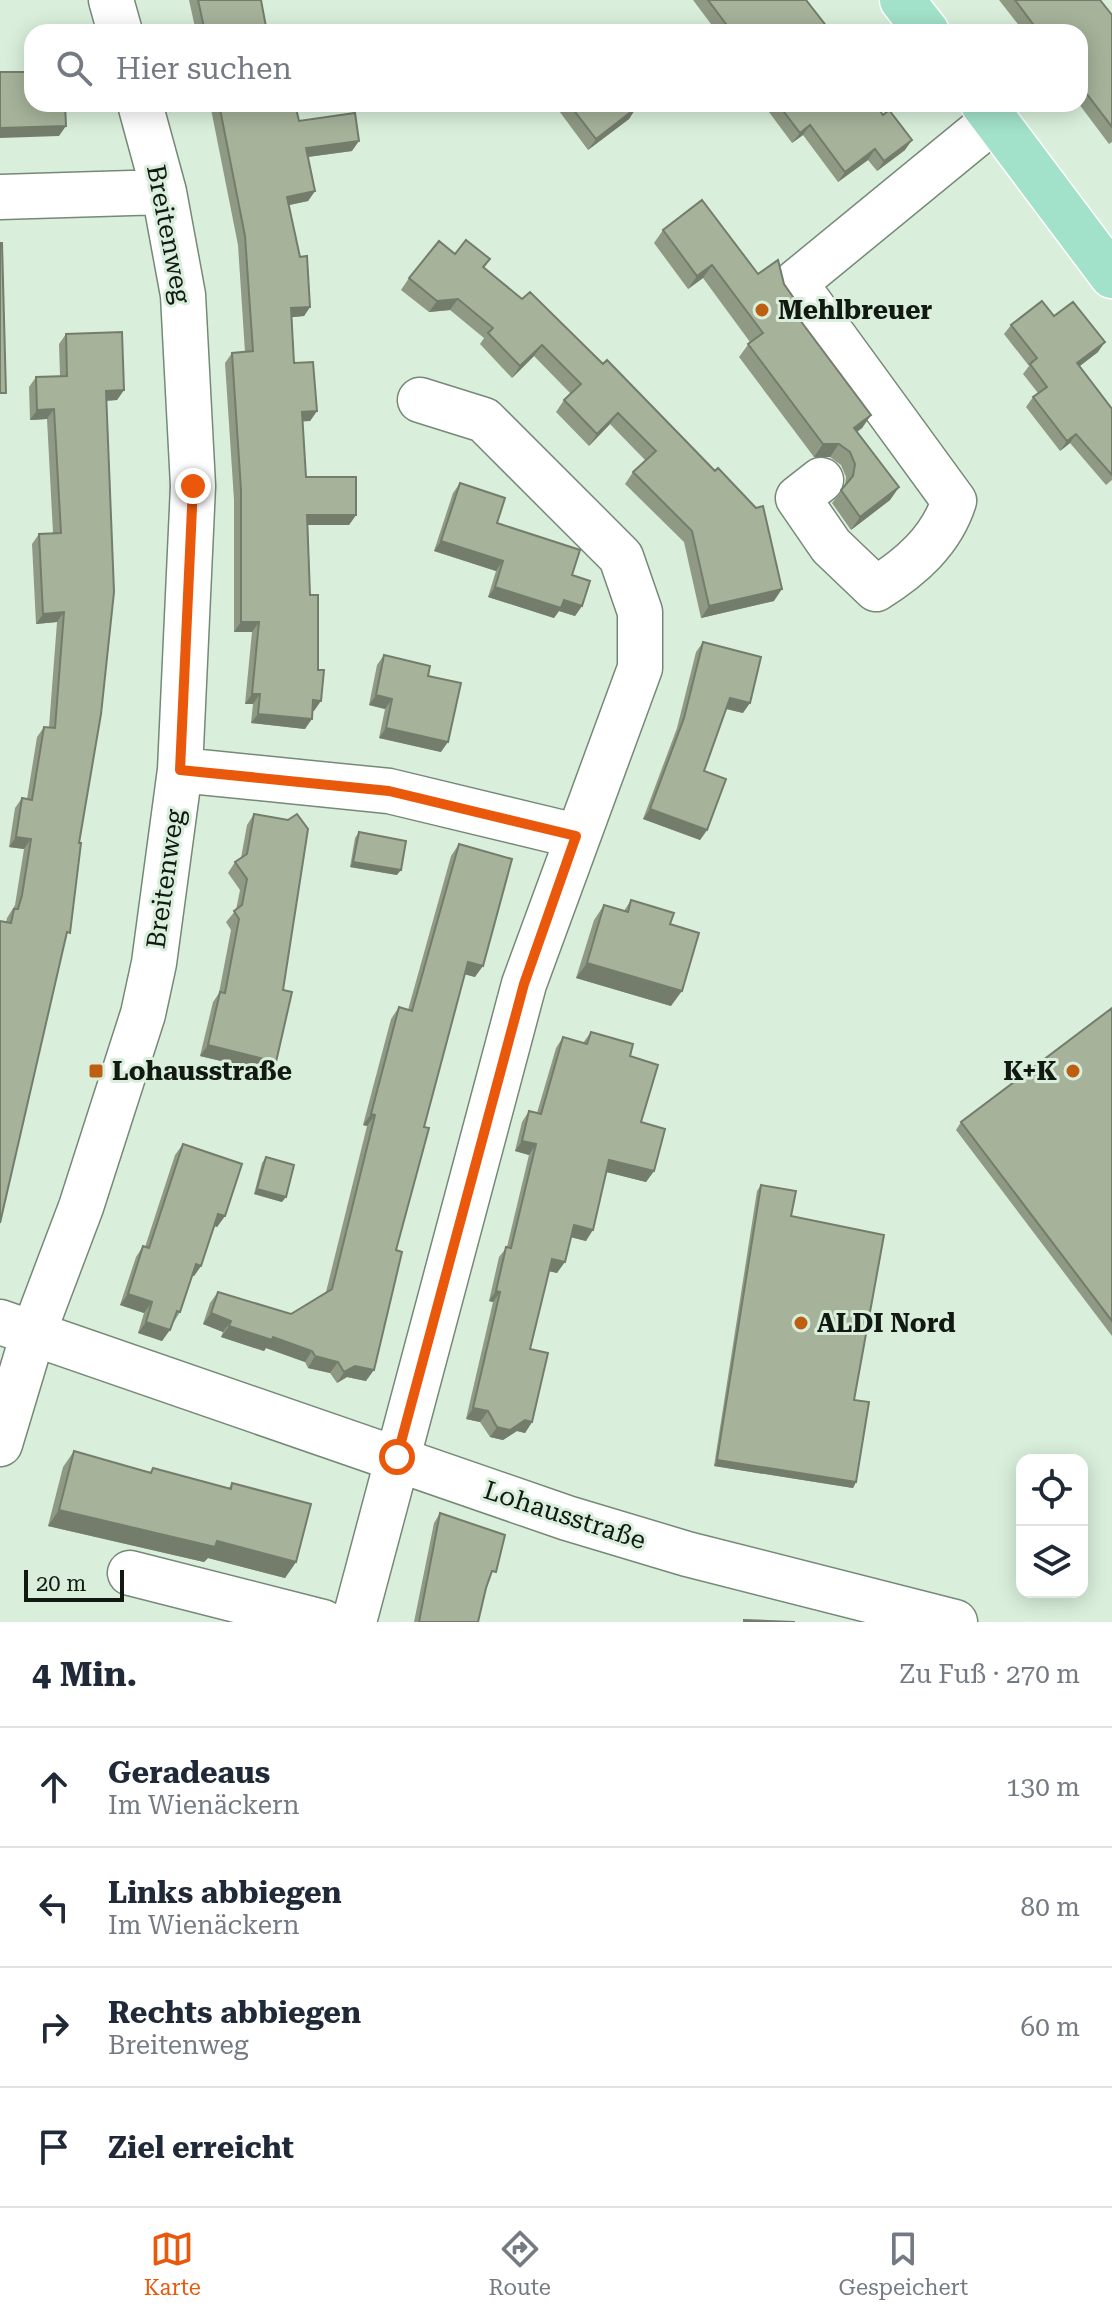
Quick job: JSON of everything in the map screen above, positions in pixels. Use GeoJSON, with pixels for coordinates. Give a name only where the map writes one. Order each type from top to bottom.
{"type":"FeatureCollection","features":[{"type":"Feature","properties":{"kind":"main road"},"geometry":{"type":"LineString","coordinates":[[902,0],[921,24]]}},
{"type":"Feature","properties":{"kind":"main road"},"geometry":{"type":"LineString","coordinates":[[989,112],[1112,276]]}},
{"type":"Feature","properties":{"kind":"street"},"geometry":{"type":"LineString","coordinates":[[111,0],[118,24]]}},
{"type":"Feature","properties":{"kind":"street","name":"Breitenweg"},"geometry":{"type":"LineString","coordinates":[[0,1444],[17,1328],[81,1207],[143,1014],[154,963],[180,770],[193,486],[183,295],[164,192],[142,112]]}},
{"type":"Feature","properties":{"kind":"street"},"geometry":{"type":"LineString","coordinates":[[821,480],[798,498],[831,546],[876,589],[897,576],[945,529],[954,501],[795,283],[989,112]]}},
{"type":"Feature","properties":{"kind":"street"},"geometry":{"type":"LineString","coordinates":[[0,197],[164,192]]}},
{"type":"Feature","properties":{"kind":"street"},"geometry":{"type":"LineString","coordinates":[[354,1622],[524,984],[640,668],[640,612],[621,557],[484,420],[420,400]]}},
{"type":"Feature","properties":{"kind":"street"},"geometry":{"type":"LineString","coordinates":[[180,770],[389,791],[576,836]]}},
{"type":"Feature","properties":{"kind":"street","name":"Lohausstraße"},"geometry":{"type":"LineString","coordinates":[[17,1328],[567,1518],[687,1554],[955,1622]]}},
{"type":"Feature","properties":{"kind":"street"},"geometry":{"type":"LineString","coordinates":[[130,1573],[323,1622]]}},
{"type":"Feature","properties":{"kind":"building"},"geometry":{"type":"Polygon","coordinates":[[[198,0],[261,0],[266,24],[203,24],[198,0]]]}},
{"type":"Feature","properties":{"kind":"building"},"geometry":{"type":"Polygon","coordinates":[[[708,0],[806,0],[825,24],[726,24],[708,0]]]}},
{"type":"Feature","properties":{"kind":"building"},"geometry":{"type":"Polygon","coordinates":[[[1015,0],[1100,0],[1112,15],[1112,127],[1088,96],[1088,24],[1033,24],[1015,0]]]}},
{"type":"Feature","properties":{"kind":"building"},"geometry":{"type":"Polygon","coordinates":[[[0,72],[24,72],[24,112],[65,112],[66,126],[0,128],[0,72]]]}},
{"type":"Feature","properties":{"kind":"building"},"geometry":{"type":"Polygon","coordinates":[[[221,112],[297,112],[299,121],[355,113],[359,141],[306,148],[315,191],[287,197],[300,257],[307,256],[310,307],[291,308],[294,363],[313,362],[317,411],[302,412],[306,477],[356,477],[356,515],[307,515],[310,595],[318,595],[318,670],[324,670],[321,701],[313,700],[312,719],[258,714],[260,694],[252,694],[259,622],[241,622],[241,490],[232,353],[253,351],[245,236],[221,112]]]}},
{"type":"Feature","properties":{"kind":"building"},"geometry":{"type":"Polygon","coordinates":[[[575,112],[631,112],[596,139],[575,112]]]}},
{"type":"Feature","properties":{"kind":"building"},"geometry":{"type":"Polygon","coordinates":[[[784,112],[881,112],[883,115],[891,112],[912,140],[884,161],[875,149],[845,172],[810,125],[800,133],[784,112]]]}},
{"type":"Feature","properties":{"kind":"building"},"geometry":{"type":"Polygon","coordinates":[[[702,200],[758,274],[778,260],[784,284],[800,307],[794,312],[871,415],[854,428],[899,487],[860,517],[841,490],[853,476],[855,464],[850,452],[839,444],[823,444],[748,344],[763,333],[712,265],[697,276],[663,230],[702,200]]]}},
{"type":"Feature","properties":{"kind":"building"},"geometry":{"type":"Polygon","coordinates":[[[466,240],[490,259],[483,267],[522,299],[530,292],[603,364],[607,360],[715,471],[718,468],[756,508],[763,506],[782,589],[709,606],[692,531],[633,472],[656,451],[618,413],[597,434],[564,400],[581,384],[542,345],[520,366],[488,333],[493,328],[458,299],[437,301],[409,278],[439,241],[455,254],[466,240]]]}},
{"type":"Feature","properties":{"kind":"building"},"geometry":{"type":"Polygon","coordinates":[[[2,243],[6,393],[0,393],[2,243]]]}},
{"type":"Feature","properties":{"kind":"building"},"geometry":{"type":"Polygon","coordinates":[[[1042,301],[1054,316],[1073,302],[1105,342],[1077,363],[1112,409],[1112,475],[1076,434],[1067,441],[1033,397],[1047,387],[1030,364],[1037,358],[1011,325],[1042,301]]]}},
{"type":"Feature","properties":{"kind":"building"},"geometry":{"type":"Polygon","coordinates":[[[122,332],[124,390],[106,391],[114,592],[101,714],[79,843],[70,933],[67,932],[0,1223],[0,921],[11,923],[22,895],[31,839],[16,837],[22,798],[32,800],[44,727],[55,728],[64,612],[43,614],[39,534],[61,533],[54,409],[37,410],[36,377],[67,376],[66,334],[122,332]]]}},
{"type":"Feature","properties":{"kind":"building"},"geometry":{"type":"Polygon","coordinates":[[[460,483],[505,498],[497,523],[580,550],[572,575],[590,581],[582,606],[564,600],[561,608],[495,587],[503,561],[441,541],[460,483]]]}},
{"type":"Feature","properties":{"kind":"building"},"geometry":{"type":"Polygon","coordinates":[[[703,642],[761,657],[750,703],[730,698],[704,771],[726,779],[707,830],[650,809],[684,718],[703,642]]]}},
{"type":"Feature","properties":{"kind":"building"},"geometry":{"type":"Polygon","coordinates":[[[384,655],[430,666],[428,676],[461,683],[448,742],[386,728],[392,699],[376,695],[384,655]]]}},
{"type":"Feature","properties":{"kind":"building"},"geometry":{"type":"Polygon","coordinates":[[[254,814],[288,820],[297,814],[308,829],[283,990],[292,992],[276,1062],[208,1045],[220,992],[225,993],[239,919],[234,911],[242,905],[247,879],[235,862],[247,854],[254,814]]]}},
{"type":"Feature","properties":{"kind":"building"},"geometry":{"type":"Polygon","coordinates":[[[359,832],[406,841],[401,870],[353,862],[359,832]]]}},
{"type":"Feature","properties":{"kind":"building"},"geometry":{"type":"Polygon","coordinates":[[[459,844],[512,859],[483,966],[468,962],[424,1127],[429,1128],[396,1250],[402,1252],[374,1370],[355,1366],[344,1372],[338,1362],[315,1356],[312,1351],[273,1337],[272,1340],[229,1326],[231,1321],[211,1313],[218,1292],[291,1314],[332,1289],[375,1115],[371,1114],[399,1007],[412,1011],[459,844]]]}},
{"type":"Feature","properties":{"kind":"building"},"geometry":{"type":"Polygon","coordinates":[[[631,900],[674,913],[670,924],[699,933],[682,991],[587,963],[604,905],[628,912],[631,900]]]}},
{"type":"Feature","properties":{"kind":"building","name":"K+K"},"geometry":{"type":"Polygon","coordinates":[[[1112,1008],[1112,1321],[961,1122],[1112,1008]]]}},
{"type":"Feature","properties":{"kind":"building"},"geometry":{"type":"Polygon","coordinates":[[[591,1032],[633,1044],[630,1056],[658,1065],[641,1122],[665,1129],[654,1171],[609,1160],[593,1230],[574,1225],[565,1262],[552,1259],[530,1349],[548,1353],[532,1422],[525,1420],[510,1430],[497,1427],[488,1411],[473,1408],[500,1292],[496,1291],[506,1247],[511,1248],[536,1144],[522,1141],[529,1111],[541,1114],[563,1037],[587,1044],[591,1032]]]}},
{"type":"Feature","properties":{"kind":"building"},"geometry":{"type":"Polygon","coordinates":[[[183,1144],[242,1164],[225,1216],[218,1214],[201,1266],[196,1264],[180,1312],[177,1311],[170,1330],[146,1322],[152,1302],[128,1294],[143,1246],[149,1248],[183,1144]]]}},
{"type":"Feature","properties":{"kind":"building"},"geometry":{"type":"Polygon","coordinates":[[[266,1157],[294,1165],[286,1197],[257,1189],[266,1157]]]}},
{"type":"Feature","properties":{"kind":"building","name":"ALDI Nord"},"geometry":{"type":"Polygon","coordinates":[[[761,1185],[796,1191],[791,1216],[884,1235],[854,1400],[869,1402],[856,1482],[717,1460],[761,1185]]]}},
{"type":"Feature","properties":{"kind":"building"},"geometry":{"type":"Polygon","coordinates":[[[74,1451],[151,1473],[153,1468],[231,1489],[232,1483],[311,1504],[296,1562],[217,1541],[215,1547],[59,1510],[74,1451]]]}},
{"type":"Feature","properties":{"kind":"building"},"geometry":{"type":"Polygon","coordinates":[[[440,1513],[505,1535],[496,1572],[492,1571],[486,1588],[478,1622],[419,1622],[440,1513]]]}},
{"type":"Feature","properties":{"kind":"building"},"geometry":{"type":"Polygon","coordinates":[[[744,1620],[795,1622],[744,1622],[744,1620]]]}},
{"type":"Feature","properties":{"kind":"place","name":"Mehlbreuer"},"geometry":{"type":"Point","coordinates":[762,310]}},
{"type":"Feature","properties":{"kind":"place","name":"Lohausstraße"},"geometry":{"type":"Point","coordinates":[96,1071]}},
{"type":"Feature","properties":{"kind":"place","name":"K+K"},"geometry":{"type":"Point","coordinates":[1073,1071]}},
{"type":"Feature","properties":{"kind":"place","name":"ALDI Nord"},"geometry":{"type":"Point","coordinates":[801,1323]}},
{"type":"Feature","properties":{"kind":"route"},"geometry":{"type":"LineString","coordinates":[[193,486],[180,770],[389,791],[576,836],[524,984],[397,1457]]}}]}
